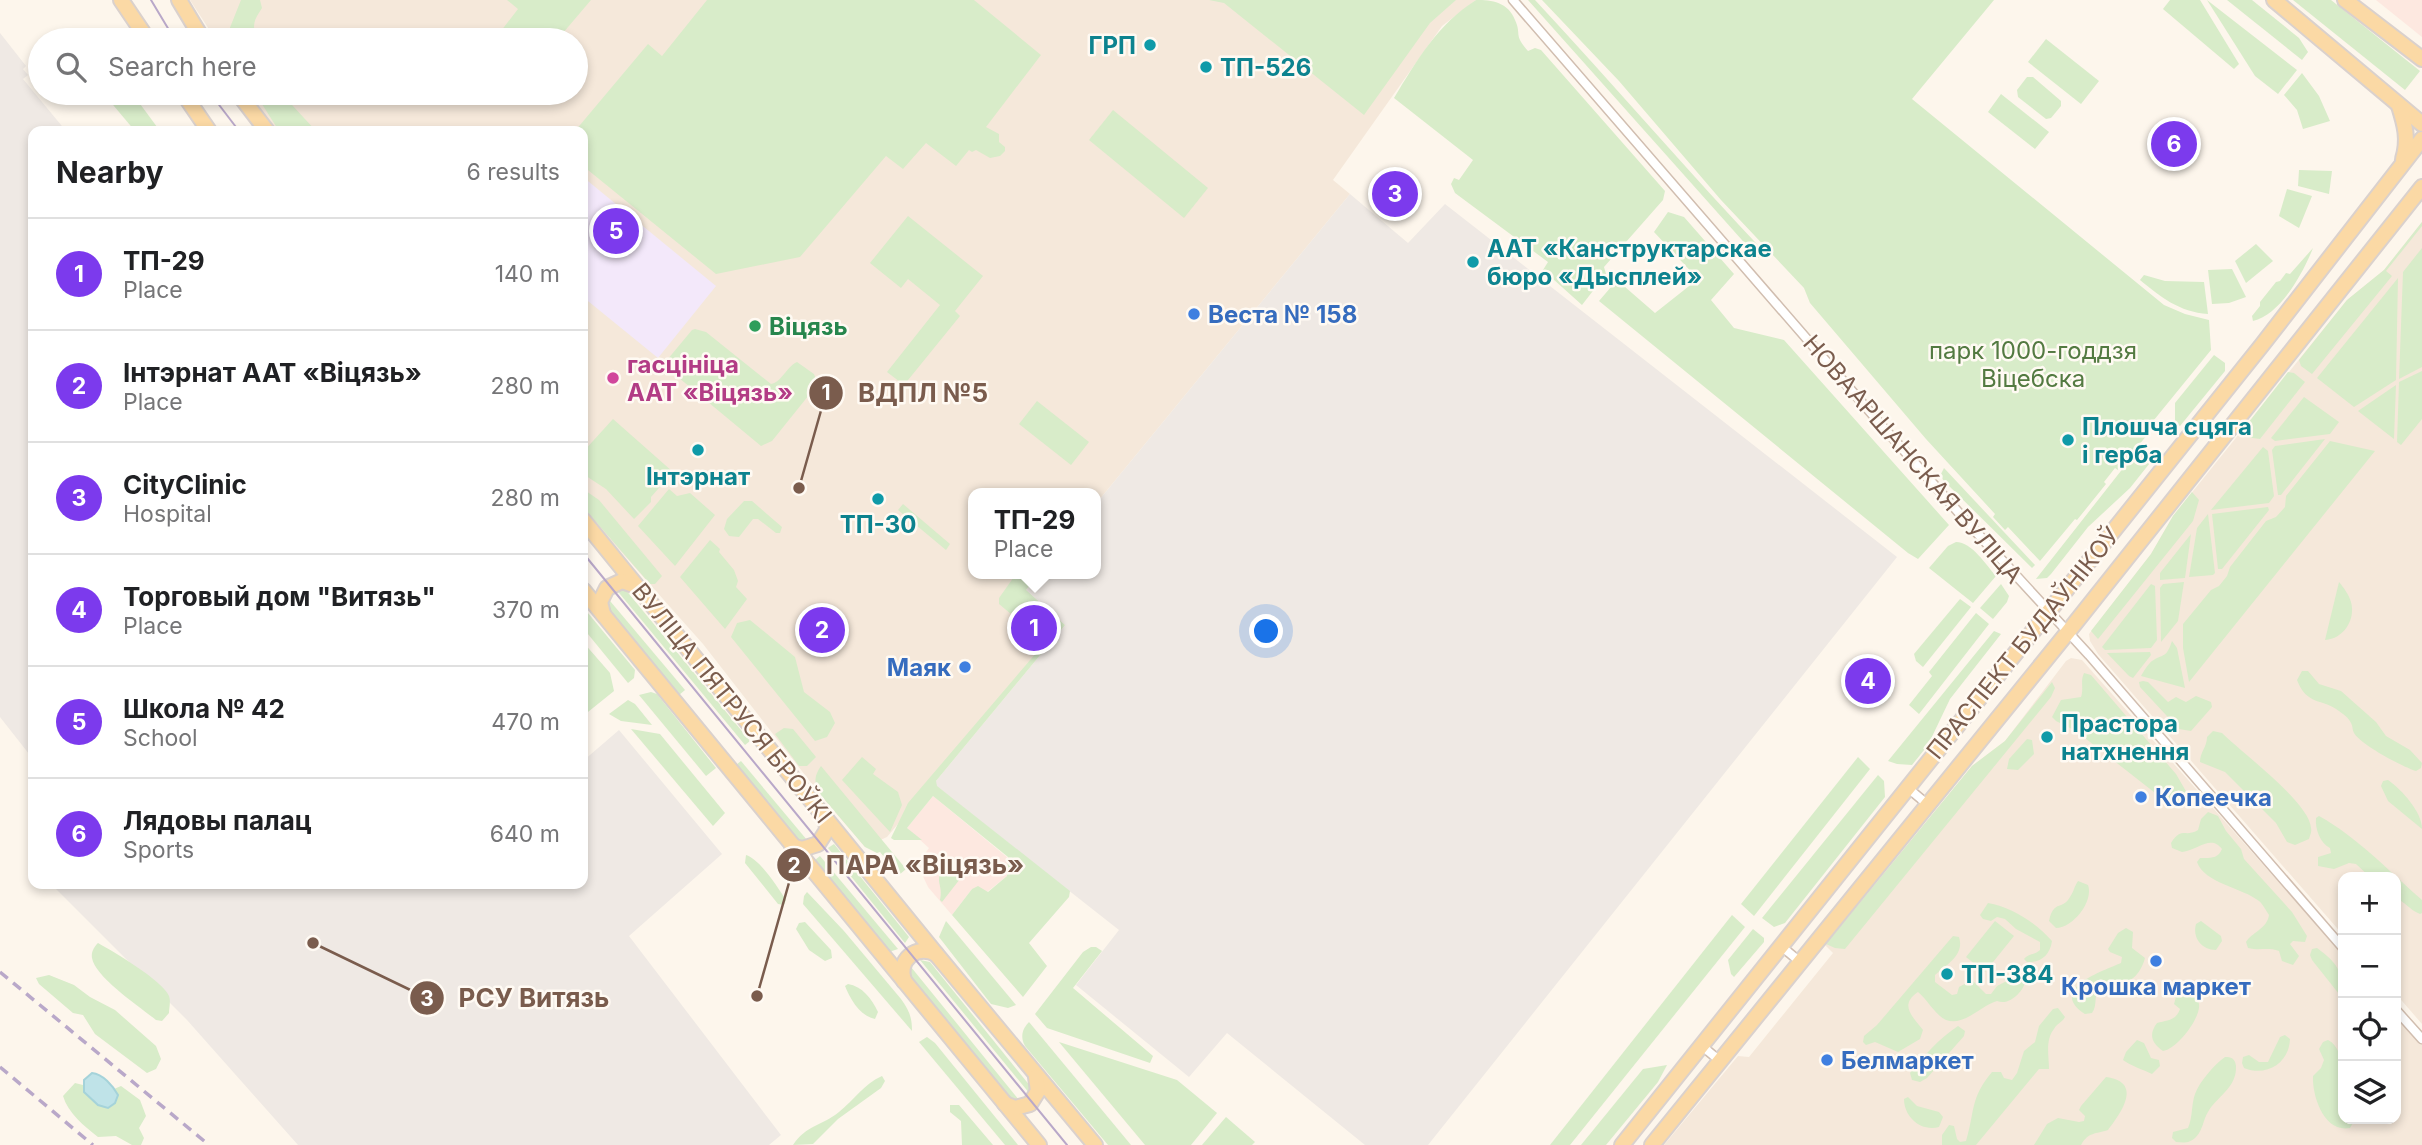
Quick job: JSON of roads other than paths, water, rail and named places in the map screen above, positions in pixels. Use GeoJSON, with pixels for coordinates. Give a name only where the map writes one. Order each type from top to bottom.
{"type":"FeatureCollection","features":[{"type":"Feature","properties":{"kind":"main road"},"geometry":{"type":"LineString","coordinates":[[121,0],[140,28]]}},
{"type":"Feature","properties":{"kind":"main road"},"geometry":{"type":"LineString","coordinates":[[179,0],[196,28]]}},
{"type":"Feature","properties":{"kind":"main road"},"geometry":{"type":"LineString","coordinates":[[2274,0],[2422,124]]}},
{"type":"Feature","properties":{"kind":"main road"},"geometry":{"type":"LineString","coordinates":[[2345,0],[2422,59]]}},
{"type":"Feature","properties":{"kind":"main road"},"geometry":{"type":"LineString","coordinates":[[191,105],[206,126]]}},
{"type":"Feature","properties":{"kind":"main road"},"geometry":{"type":"LineString","coordinates":[[247,105],[263,126]]}},
{"type":"Feature","properties":{"kind":"main road"},"geometry":{"type":"LineString","coordinates":[[2399,106],[2407,146],[2401,167]]}},
{"type":"Feature","properties":{"kind":"main road","name":"ПРАСПЕКТ БУДАЎНІКОЎ"},"geometry":{"type":"LineString","coordinates":[[1622,1145],[2262,345],[2422,139]]}},
{"type":"Feature","properties":{"kind":"main road","name":"ПРАСПЕКТ БУДАЎНІКОЎ"},"geometry":{"type":"LineString","coordinates":[[1652,1145],[2068,632],[2422,187]]}},
{"type":"Feature","properties":{"kind":"main road","name":"ВУЛІЦА ПЯТРУСЯ БРОЎКІ"},"geometry":{"type":"LineString","coordinates":[[588,526],[1036,1077],[1095,1145]]}},
{"type":"Feature","properties":{"kind":"main road"},"geometry":{"type":"LineString","coordinates":[[588,587],[607,579],[613,568],[612,556]]}},
{"type":"Feature","properties":{"kind":"main road"},"geometry":{"type":"LineString","coordinates":[[604,617],[600,601],[607,588],[622,582],[637,587]]}},
{"type":"Feature","properties":{"kind":"main road","name":"ВУЛІЦА ПЯТРУСЯ БРОЎКІ"},"geometry":{"type":"LineString","coordinates":[[588,595],[1039,1145]]}},
{"type":"Feature","properties":{"kind":"main road"},"geometry":{"type":"LineString","coordinates":[[792,846],[808,849],[818,844],[827,830],[826,819]]}},
{"type":"Feature","properties":{"kind":"main road"},"geometry":{"type":"LineString","coordinates":[[904,981],[903,965],[909,955],[920,950],[936,954]]}},
{"type":"Feature","properties":{"kind":"main road"},"geometry":{"type":"LineString","coordinates":[[1005,1104],[1015,1108],[1030,1104],[1038,1091],[1036,1077]]}},
{"type":"Feature","properties":{"kind":"street","name":"НОВААРШАНСКАЯ ВУЛІЦА"},"geometry":{"type":"LineString","coordinates":[[1513,0],[1884,428],[2068,632],[2338,942]]}},
{"type":"Feature","properties":{"kind":"street"},"geometry":{"type":"LineString","coordinates":[[1908,788],[1927,804]]}},
{"type":"Feature","properties":{"kind":"street"},"geometry":{"type":"LineString","coordinates":[[1781,946],[1799,961]]}},
{"type":"Feature","properties":{"kind":"street"},"geometry":{"type":"LineString","coordinates":[[2401,1016],[2422,1039]]}},
{"type":"Feature","properties":{"kind":"street"},"geometry":{"type":"LineString","coordinates":[[1702,1046],[1720,1061]]}},
{"type":"Feature","properties":{"kind":"water"},"geometry":{"type":"Polygon","coordinates":[[[92,1073],[104,1078],[118,1095],[115,1103],[108,1108],[98,1105],[84,1092],[84,1080],[92,1073]]]}},
{"type":"Feature","properties":{"kind":"tram line"},"geometry":{"type":"LineString","coordinates":[[151,0],[168,28]]}},
{"type":"Feature","properties":{"kind":"tram line"},"geometry":{"type":"LineString","coordinates":[[219,105],[235,126]]}},
{"type":"Feature","properties":{"kind":"tram line"},"geometry":{"type":"LineString","coordinates":[[588,559],[1067,1145]]}},
{"type":"Feature","properties":{"kind":"railway"},"geometry":{"type":"LineString","coordinates":[[0,972],[209,1145]]}},
{"type":"Feature","properties":{"kind":"railway"},"geometry":{"type":"LineString","coordinates":[[0,1067],[93,1145]]}},
{"type":"Feature","properties":{"kind":"place","name":"ГРП"},"geometry":{"type":"Point","coordinates":[1150,45]}},
{"type":"Feature","properties":{"kind":"place","name":"ТП-526"},"geometry":{"type":"Point","coordinates":[1206,67]}},
{"type":"Feature","properties":{"kind":"place","name":"Лядовы палац"},"geometry":{"type":"Point","coordinates":[2174,144]}},
{"type":"Feature","properties":{"kind":"place","name":"CityClinic"},"geometry":{"type":"Point","coordinates":[1395,194]}},
{"type":"Feature","properties":{"kind":"place","name":"Школа № 42"},"geometry":{"type":"Point","coordinates":[616,231]}},
{"type":"Feature","properties":{"kind":"place","name":"ААТ «Канструктарскае бюро «Дысплей»"},"geometry":{"type":"Point","coordinates":[1473,262]}},
{"type":"Feature","properties":{"kind":"place","name":"Веста № 158"},"geometry":{"type":"Point","coordinates":[1194,314]}},
{"type":"Feature","properties":{"kind":"place","name":"Віцязь"},"geometry":{"type":"Point","coordinates":[755,326]}},
{"type":"Feature","properties":{"kind":"place","name":"гасцініца ААТ «Віцязь»"},"geometry":{"type":"Point","coordinates":[613,378]}},
{"type":"Feature","properties":{"kind":"place","name":"Плошча сцяга і герба"},"geometry":{"type":"Point","coordinates":[2068,440]}},
{"type":"Feature","properties":{"kind":"place","name":"Інтэрнат"},"geometry":{"type":"Point","coordinates":[698,450]}},
{"type":"Feature","properties":{"kind":"place","name":"ВДПЛ №5"},"geometry":{"type":"Point","coordinates":[799,488]}},
{"type":"Feature","properties":{"kind":"place","name":"ТП-30"},"geometry":{"type":"Point","coordinates":[878,499]}},
{"type":"Feature","properties":{"kind":"place","name":"ТП-29"},"geometry":{"type":"Point","coordinates":[1034,628]}},
{"type":"Feature","properties":{"kind":"place","name":"Інтэрнат ААТ «Віцязь»"},"geometry":{"type":"Point","coordinates":[822,630]}},
{"type":"Feature","properties":{"kind":"place","name":"Маяк"},"geometry":{"type":"Point","coordinates":[965,667]}},
{"type":"Feature","properties":{"kind":"place","name":"Торговый дом \"Витязь\""},"geometry":{"type":"Point","coordinates":[1868,681]}},
{"type":"Feature","properties":{"kind":"place","name":"Прастора натхнення"},"geometry":{"type":"Point","coordinates":[2047,737]}},
{"type":"Feature","properties":{"kind":"place","name":"Копеечка"},"geometry":{"type":"Point","coordinates":[2141,797]}},
{"type":"Feature","properties":{"kind":"place","name":"РСУ Витязь"},"geometry":{"type":"Point","coordinates":[313,943]}},
{"type":"Feature","properties":{"kind":"place","name":"Крошка маркет"},"geometry":{"type":"Point","coordinates":[2156,961]}},
{"type":"Feature","properties":{"kind":"place","name":"ТП-384"},"geometry":{"type":"Point","coordinates":[1947,974]}},
{"type":"Feature","properties":{"kind":"place","name":"ПАРА «Віцязь»"},"geometry":{"type":"Point","coordinates":[757,996]}},
{"type":"Feature","properties":{"kind":"place","name":"Белмаркет"},"geometry":{"type":"Point","coordinates":[1827,1060]}},
{"type":"Feature","properties":{"kind":"park label","name":"парк 1000-годдзя Віцебска"},"geometry":{"type":"Point","coordinates":[2033,364]}}]}
